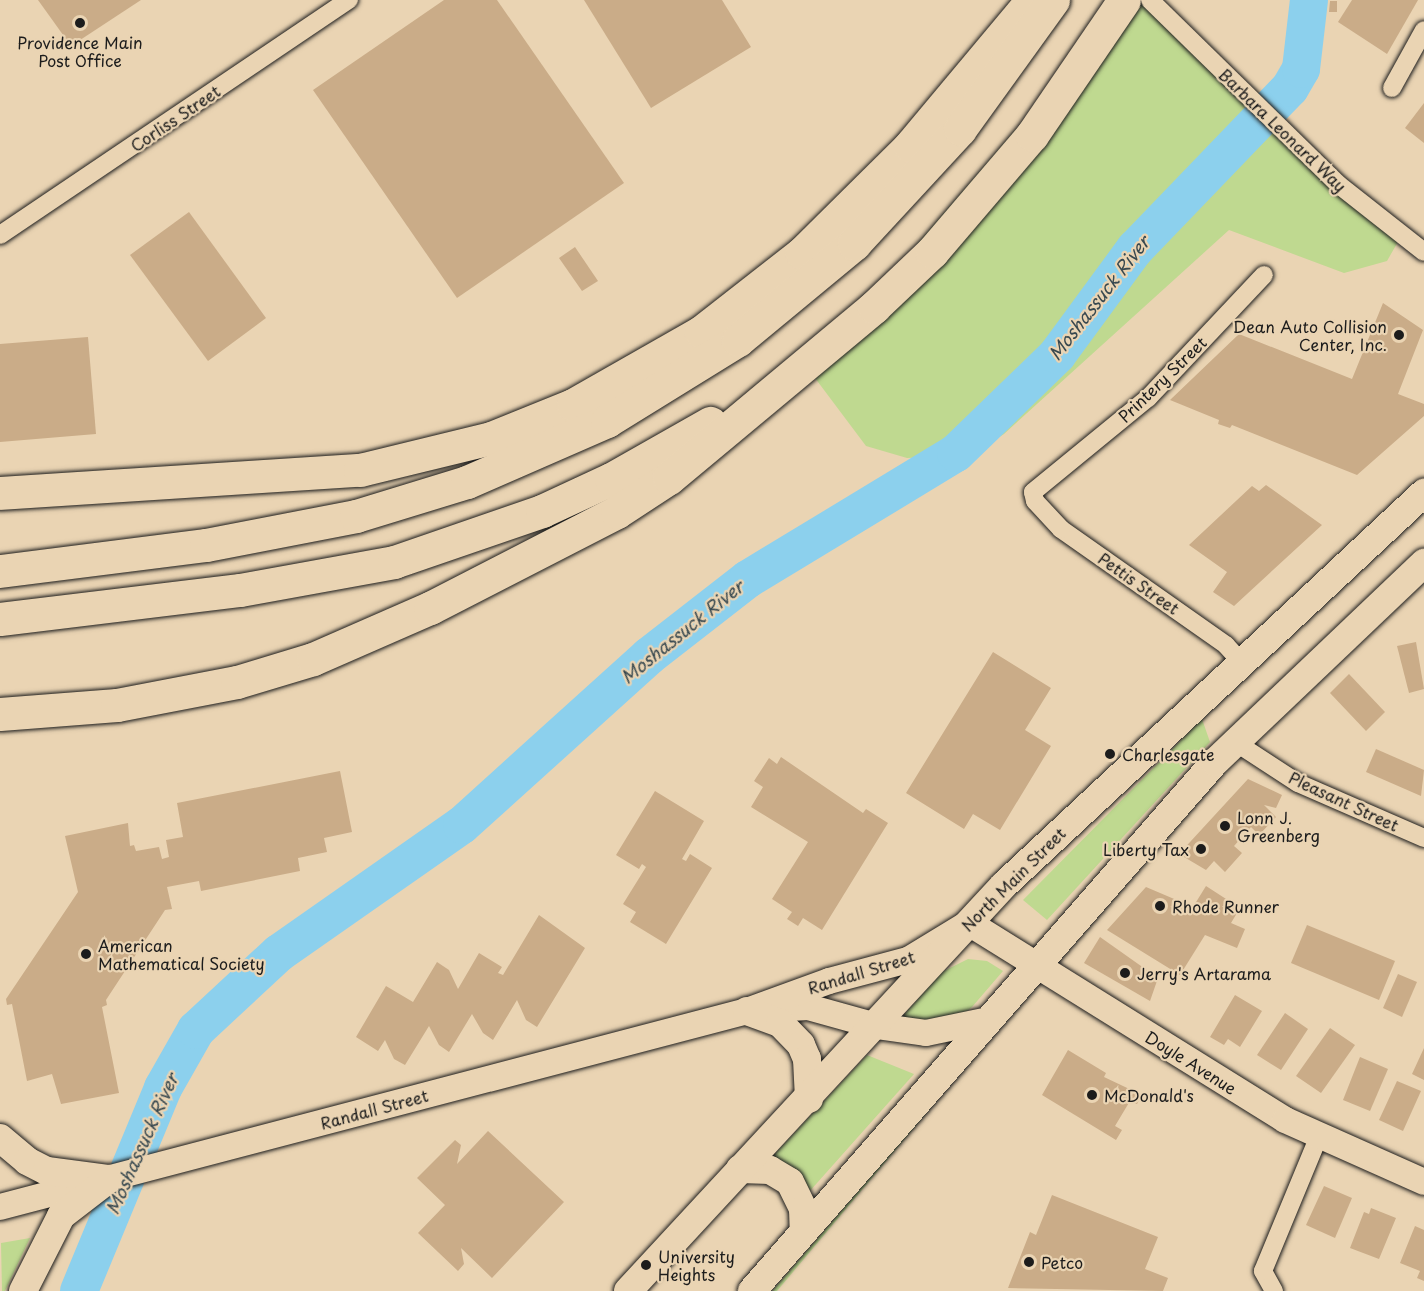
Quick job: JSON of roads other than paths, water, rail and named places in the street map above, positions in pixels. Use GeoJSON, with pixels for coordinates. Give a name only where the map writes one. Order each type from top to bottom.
{"type":"FeatureCollection","features":[{"type":"Feature","properties":{"kind":"highway"},"geometry":{"type":"LineString","coordinates":[[0,493],[352,472],[480,441],[573,405],[701,332],[821,237],[910,146],[1032,0]]}},
{"type":"Feature","properties":{"kind":"highway"},"geometry":{"type":"LineString","coordinates":[[0,571],[215,544],[356,516],[467,482],[607,421],[738,340],[854,244],[960,129],[1053,0]]}},
{"type":"Feature","properties":{"kind":"highway"},"geometry":{"type":"LineString","coordinates":[[0,714],[117,705],[237,682],[313,659],[430,608],[617,512],[669,478],[899,283],[984,195],[1032,135],[1124,0]]}},
{"type":"Feature","properties":{"kind":"highway"},"geometry":{"type":"LineString","coordinates":[[0,619],[321,577],[394,562],[468,539],[611,479],[813,358]]}},
{"type":"Feature","properties":{"kind":"main road","name":"North Main Street"},"geometry":{"type":"LineString","coordinates":[[628,1291],[740,1169],[809,1099],[969,923],[1098,795],[1244,664],[1424,493]]}},
{"type":"Feature","properties":{"kind":"main road"},"geometry":{"type":"LineString","coordinates":[[752,1291],[1035,966],[1235,742],[1424,562]]}},
{"type":"Feature","properties":{"kind":"main road","name":"Doyle Avenue"},"geometry":{"type":"LineString","coordinates":[[969,923],[1035,966],[1318,1138],[1424,1182]]}},
{"type":"Feature","properties":{"kind":"main road","name":"Randall Street"},"geometry":{"type":"LineString","coordinates":[[0,1207],[747,1011],[818,984],[908,960],[969,923]]}},
{"type":"Feature","properties":{"kind":"main road","name":"Randall Street"},"geometry":{"type":"LineString","coordinates":[[747,1011],[808,1007],[876,1026],[926,1033],[988,1020]]}},
{"type":"Feature","properties":{"kind":"main road"},"geometry":{"type":"LineString","coordinates":[[747,1011],[780,1023],[801,1045],[807,1059],[809,1099]]}},
{"type":"Feature","properties":{"kind":"main road"},"geometry":{"type":"LineString","coordinates":[[0,1137],[27,1161],[47,1171],[109,1179]]}},
{"type":"Feature","properties":{"kind":"main road"},"geometry":{"type":"LineString","coordinates":[[740,1169],[770,1170],[790,1182],[803,1209],[804,1232]]}},
{"type":"Feature","properties":{"kind":"main road"},"geometry":{"type":"LineString","coordinates":[[23,1291],[61,1216],[109,1179]]}},
{"type":"Feature","properties":{"kind":"street","name":"Corliss Street"},"geometry":{"type":"LineString","coordinates":[[0,236],[349,0]]}},
{"type":"Feature","properties":{"kind":"street","name":"Barbara Leonard Way"},"geometry":{"type":"LineString","coordinates":[[1150,0],[1348,193],[1424,252]]}},
{"type":"Feature","properties":{"kind":"street"},"geometry":{"type":"LineString","coordinates":[[1392,88],[1424,30]]}},
{"type":"Feature","properties":{"kind":"street","name":"Printery Street"},"geometry":{"type":"LineString","coordinates":[[1035,501],[1033,492],[1148,398],[1264,275]]}},
{"type":"Feature","properties":{"kind":"street","name":"Pettis Street"},"geometry":{"type":"LineString","coordinates":[[1035,501],[1061,529],[1226,645],[1244,664]]}},
{"type":"Feature","properties":{"kind":"street","name":"Pleasant Street"},"geometry":{"type":"LineString","coordinates":[[1235,742],[1298,783],[1424,838]]}},
{"type":"Feature","properties":{"kind":"street"},"geometry":{"type":"LineString","coordinates":[[1274,1291],[1263,1271],[1318,1138]]}},
{"type":"Feature","properties":{"kind":"waterway","name":"Moshassuck River"},"geometry":{"type":"LineString","coordinates":[[79,1291],[163,1088],[196,1030],[279,953],[462,825],[649,656],[748,579],[956,453],[1057,355],[1135,249],[1290,88],[1301,69],[1309,0]]}},
{"type":"Feature","properties":{"kind":"place","name":"Providence Main Post Office"},"geometry":{"type":"Point","coordinates":[80,23]}},
{"type":"Feature","properties":{"kind":"place","name":"Dean Auto Collision Center, Inc."},"geometry":{"type":"Point","coordinates":[1399,335]}},
{"type":"Feature","properties":{"kind":"place","name":"Charlesgate"},"geometry":{"type":"Point","coordinates":[1110,754]}},
{"type":"Feature","properties":{"kind":"place","name":"Lonn J. Greenberg"},"geometry":{"type":"Point","coordinates":[1225,826]}},
{"type":"Feature","properties":{"kind":"place","name":"Liberty Tax"},"geometry":{"type":"Point","coordinates":[1201,849]}},
{"type":"Feature","properties":{"kind":"place","name":"Rhode Runner"},"geometry":{"type":"Point","coordinates":[1160,906]}},
{"type":"Feature","properties":{"kind":"place","name":"American Mathematical Society"},"geometry":{"type":"Point","coordinates":[86,954]}},
{"type":"Feature","properties":{"kind":"place","name":"Jerry's Artarama"},"geometry":{"type":"Point","coordinates":[1125,973]}},
{"type":"Feature","properties":{"kind":"place","name":"McDonald's"},"geometry":{"type":"Point","coordinates":[1092,1095]}},
{"type":"Feature","properties":{"kind":"place","name":"Petco"},"geometry":{"type":"Point","coordinates":[1029,1262]}},
{"type":"Feature","properties":{"kind":"place","name":"University Heights"},"geometry":{"type":"Point","coordinates":[646,1265]}}]}
